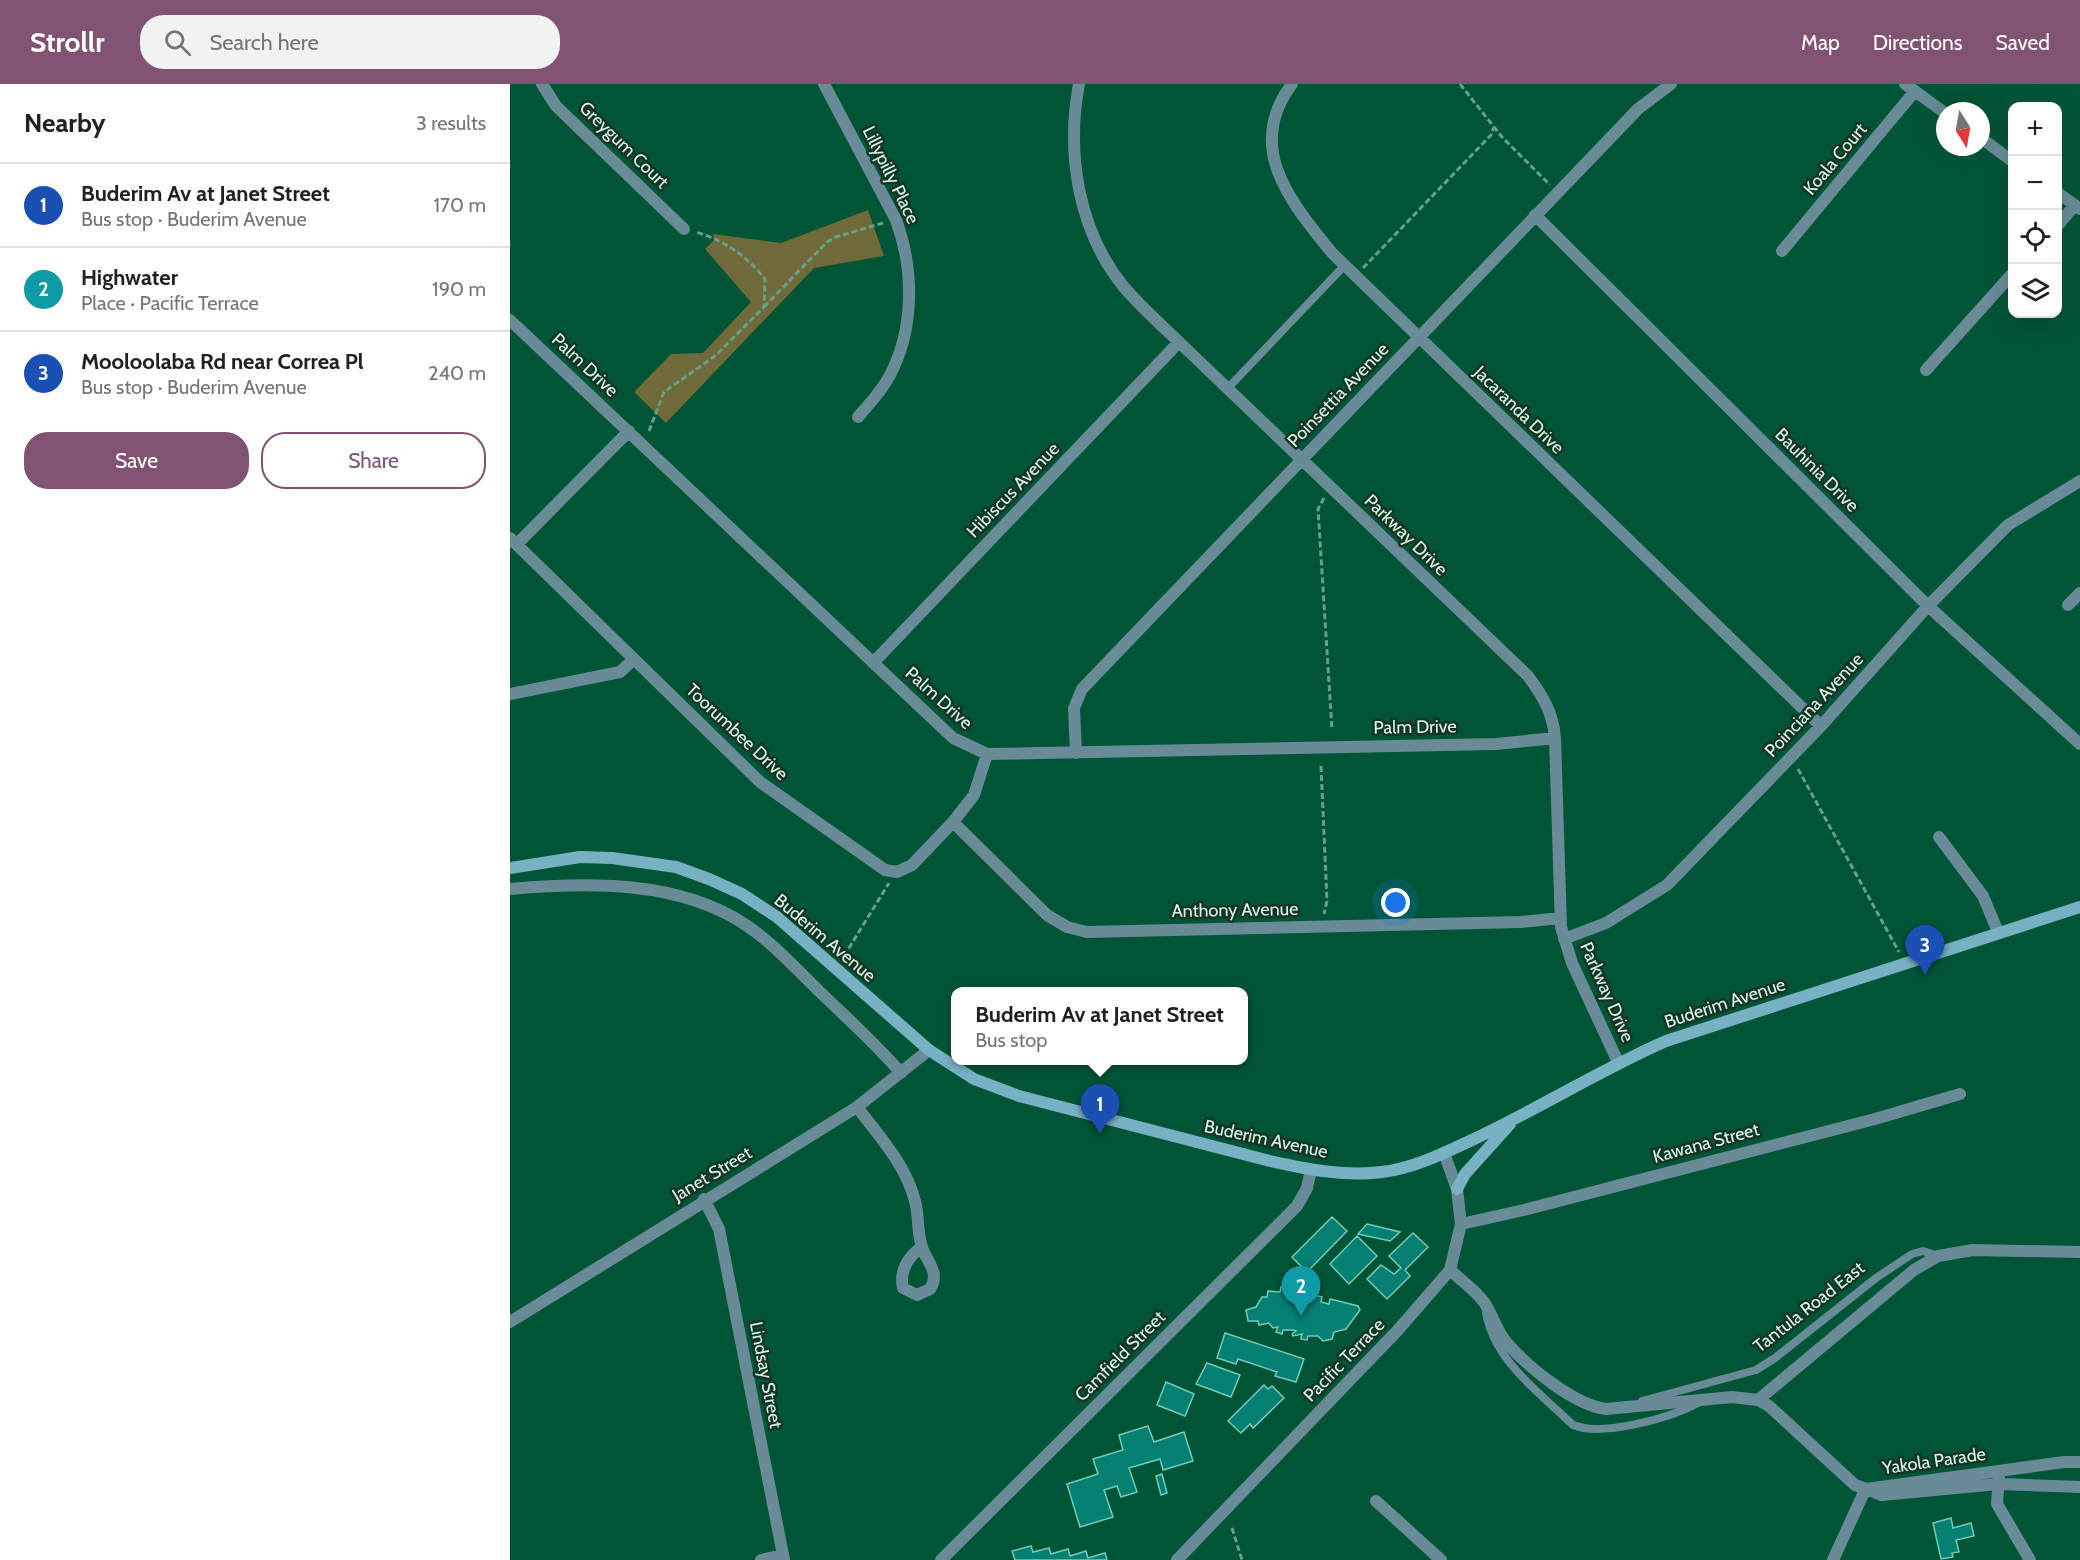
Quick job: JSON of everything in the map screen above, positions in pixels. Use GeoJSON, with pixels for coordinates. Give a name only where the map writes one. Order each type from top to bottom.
{"type":"FeatureCollection","features":[{"type":"Feature","properties":{"kind":"main road","name":"Buderim Avenue"},"geometry":{"type":"LineString","coordinates":[[510,868],[580,858],[612,858],[676,867],[709,879],[742,894],[777,917],[929,1050],[951,1064]]}},
{"type":"Feature","properties":{"kind":"main road","name":"Buderim Avenue"},"geometry":{"type":"LineString","coordinates":[[952,1065],[974,1079],[1019,1096],[1311,1170],[1362,1174],[1385,1172],[1444,1153],[1513,1121],[1618,1062],[1666,1041],[1904,962],[2080,907]]}},
{"type":"Feature","properties":{"kind":"main road"},"geometry":{"type":"LineString","coordinates":[[1457,1189],[1465,1174],[1513,1121]]}},
{"type":"Feature","properties":{"kind":"street","name":"Greygum Court"},"geometry":{"type":"LineString","coordinates":[[542,84],[556,105],[684,229]]}},
{"type":"Feature","properties":{"kind":"street","name":"Lillypilly Place"},"geometry":{"type":"LineString","coordinates":[[824,84],[896,220],[907,259],[908,313],[890,375],[858,417]]}},
{"type":"Feature","properties":{"kind":"street","name":"Parkway Drive"},"geometry":{"type":"LineString","coordinates":[[1078,84],[1074,117],[1075,167],[1086,215],[1096,242],[1123,286],[1227,389],[1528,676],[1550,710],[1555,738],[1560,918],[1564,939],[1618,1062]]}},
{"type":"Feature","properties":{"kind":"street","name":"Jacaranda Drive"},"geometry":{"type":"LineString","coordinates":[[1292,84],[1275,112],[1271,151],[1275,169],[1289,195],[1344,266],[1821,726]]}},
{"type":"Feature","properties":{"kind":"street","name":"Poinsettia Avenue"},"geometry":{"type":"LineString","coordinates":[[1076,753],[1074,708],[1079,693],[1557,192],[1638,109],[1671,84]]}},
{"type":"Feature","properties":{"kind":"street"},"geometry":{"type":"LineString","coordinates":[[1910,88],[1936,107]]}},
{"type":"Feature","properties":{"kind":"street","name":"Koala Court"},"geometry":{"type":"LineString","coordinates":[[1782,251],[1910,88]]}},
{"type":"Feature","properties":{"kind":"street"},"geometry":{"type":"LineString","coordinates":[[1990,144],[2008,157]]}},
{"type":"Feature","properties":{"kind":"street"},"geometry":{"type":"LineString","coordinates":[[2062,196],[2078,207],[2062,221]]}},
{"type":"Feature","properties":{"kind":"street","name":"Bauhinia Drive"},"geometry":{"type":"LineString","coordinates":[[1535,215],[1928,606],[2080,744]]}},
{"type":"Feature","properties":{"kind":"street"},"geometry":{"type":"LineString","coordinates":[[1926,370],[2008,280]]}},
{"type":"Feature","properties":{"kind":"street","name":"Palm Drive"},"geometry":{"type":"LineString","coordinates":[[510,320],[629,430],[952,738],[987,754],[1496,744],[1555,738]]}},
{"type":"Feature","properties":{"kind":"street","name":"Hibiscus Avenue"},"geometry":{"type":"LineString","coordinates":[[873,663],[1179,342]]}},
{"type":"Feature","properties":{"kind":"street"},"geometry":{"type":"LineString","coordinates":[[513,541],[629,430]]}},
{"type":"Feature","properties":{"kind":"street","name":"Poinciana Avenue"},"geometry":{"type":"LineString","coordinates":[[1564,939],[1606,923],[1667,885],[1821,726],[1928,606],[2008,525],[2080,481]]}},
{"type":"Feature","properties":{"kind":"street","name":"Toorumbee Drive"},"geometry":{"type":"LineString","coordinates":[[513,541],[760,782],[885,870],[897,872]]}},
{"type":"Feature","properties":{"kind":"street"},"geometry":{"type":"LineString","coordinates":[[2068,605],[2080,593]]}},
{"type":"Feature","properties":{"kind":"street"},"geometry":{"type":"LineString","coordinates":[[510,694],[620,672],[634,659]]}},
{"type":"Feature","properties":{"kind":"street"},"geometry":{"type":"LineString","coordinates":[[897,872],[912,865],[953,822],[974,795],[987,754]]}},
{"type":"Feature","properties":{"kind":"street","name":"Anthony Avenue"},"geometry":{"type":"LineString","coordinates":[[953,822],[1047,915],[1067,927],[1087,932],[1521,922],[1560,918]]}},
{"type":"Feature","properties":{"kind":"street"},"geometry":{"type":"LineString","coordinates":[[1939,837],[1983,896],[1998,932]]}},
{"type":"Feature","properties":{"kind":"street"},"geometry":{"type":"LineString","coordinates":[[510,889],[574,886],[649,891],[691,900],[732,916],[764,938],[901,1073]]}},
{"type":"Feature","properties":{"kind":"street","name":"Janet Street"},"geometry":{"type":"LineString","coordinates":[[510,1322],[704,1199],[857,1107],[929,1050]]}},
{"type":"Feature","properties":{"kind":"street","name":"Kawana Street"},"geometry":{"type":"LineString","coordinates":[[1461,1224],[1524,1210],[1875,1119],[1960,1094]]}},
{"type":"Feature","properties":{"kind":"street"},"geometry":{"type":"LineString","coordinates":[[857,1107],[893,1154],[910,1184],[918,1214],[922,1247]]}},
{"type":"Feature","properties":{"kind":"street","name":"Pacific Terrace"},"geometry":{"type":"LineString","coordinates":[[1177,1560],[1398,1330],[1450,1270],[1461,1224],[1457,1189],[1444,1153]]}},
{"type":"Feature","properties":{"kind":"street","name":"Camfield Street"},"geometry":{"type":"LineString","coordinates":[[941,1560],[1297,1206],[1307,1188],[1311,1170]]}},
{"type":"Feature","properties":{"kind":"street","name":"Lindsay Street"},"geometry":{"type":"LineString","coordinates":[[704,1199],[719,1229],[784,1558]]}},
{"type":"Feature","properties":{"kind":"street","name":"Tantula Road East"},"geometry":{"type":"LineString","coordinates":[[1450,1270],[1471,1287],[1485,1304],[1508,1344],[1568,1396],[1591,1407],[1606,1409],[1746,1397],[1758,1400],[1914,1270],[1938,1256],[1972,1250],[2080,1252]]}},
{"type":"Feature","properties":{"kind":"street"},"geometry":{"type":"LineString","coordinates":[[1758,1400],[1769,1406],[1855,1485],[1865,1490],[1833,1560]]}},
{"type":"Feature","properties":{"kind":"street","name":"Yakola Parade"},"geometry":{"type":"LineString","coordinates":[[1865,1490],[2064,1462],[2080,1462]]}},
{"type":"Feature","properties":{"kind":"street"},"geometry":{"type":"LineString","coordinates":[[1999,1471],[1997,1504],[2030,1560]]}},
{"type":"Feature","properties":{"kind":"street","name":"Yakola Parade"},"geometry":{"type":"LineString","coordinates":[[1865,1490],[1882,1495],[1998,1484],[2080,1487]]}},
{"type":"Feature","properties":{"kind":"street"},"geometry":{"type":"LineString","coordinates":[[1376,1501],[1441,1560]]}},
{"type":"Feature","properties":{"kind":"street"},"geometry":{"type":"LineString","coordinates":[[761,1560],[784,1558]]}},
{"type":"Feature","properties":{"kind":"lane"},"geometry":{"type":"LineString","coordinates":[[1227,389],[1344,266]]}},
{"type":"Feature","properties":{"kind":"lane","name":"Tantula Road East"},"geometry":{"type":"LineString","coordinates":[[1627,1407],[1668,1392],[1734,1378],[1756,1370],[1775,1358],[1876,1278],[1912,1254],[1923,1251],[1938,1256]]}},
{"type":"Feature","properties":{"kind":"lane","name":"Tantula Road East"},"geometry":{"type":"LineString","coordinates":[[1485,1304],[1489,1331],[1504,1356],[1573,1425],[1590,1430],[1612,1428],[1686,1410],[1705,1400]]}},
{"type":"Feature","properties":{"kind":"path"},"geometry":{"type":"LineString","coordinates":[[1460,84],[1494,127],[1557,192]]}},
{"type":"Feature","properties":{"kind":"path"},"geometry":{"type":"LineString","coordinates":[[1355,277],[1491,135],[1494,127]]}},
{"type":"Feature","properties":{"kind":"path"},"geometry":{"type":"LineString","coordinates":[[649,431],[664,392],[715,356],[827,242],[836,237],[896,220]]}},
{"type":"Feature","properties":{"kind":"path"},"geometry":{"type":"LineString","coordinates":[[684,229],[705,235],[739,251],[751,262],[765,279],[764,307]]}},
{"type":"Feature","properties":{"kind":"path"},"geometry":{"type":"LineString","coordinates":[[1324,498],[1318,509],[1332,730]]}},
{"type":"Feature","properties":{"kind":"path"},"geometry":{"type":"LineString","coordinates":[[1791,757],[1904,962]]}},
{"type":"Feature","properties":{"kind":"path"},"geometry":{"type":"LineString","coordinates":[[1321,766],[1327,901],[1322,926]]}},
{"type":"Feature","properties":{"kind":"path"},"geometry":{"type":"LineString","coordinates":[[844,956],[897,872]]}},
{"type":"Feature","properties":{"kind":"path"},"geometry":{"type":"LineString","coordinates":[[1232,1528],[1242,1560]]}},
{"type":"Feature","properties":{"kind":"shaded area"},"geometry":{"type":"Polygon","coordinates":[[[868,210],[884,256],[814,268],[666,423],[634,392],[671,354],[703,353],[751,302],[705,249],[714,240],[713,234],[781,243],[868,210]]]}},
{"type":"Feature","properties":{"kind":"building"},"geometry":{"type":"Polygon","coordinates":[[[1332,1217],[1347,1231],[1307,1272],[1292,1257],[1332,1217]]]}},
{"type":"Feature","properties":{"kind":"building"},"geometry":{"type":"Polygon","coordinates":[[[1367,1224],[1400,1232],[1390,1241],[1358,1234],[1367,1224]]]}},
{"type":"Feature","properties":{"kind":"building"},"geometry":{"type":"Polygon","coordinates":[[[1413,1233],[1428,1247],[1405,1270],[1410,1276],[1387,1299],[1367,1279],[1381,1265],[1394,1274],[1401,1268],[1389,1256],[1413,1233]]]}},
{"type":"Feature","properties":{"kind":"building"},"geometry":{"type":"Polygon","coordinates":[[[1357,1236],[1377,1256],[1349,1284],[1330,1264],[1357,1236]]]}},
{"type":"Feature","properties":{"kind":"building"},"geometry":{"type":"Polygon","coordinates":[[[1281,1287],[1297,1291],[1295,1297],[1305,1299],[1306,1293],[1322,1297],[1321,1302],[1329,1304],[1330,1299],[1358,1306],[1360,1310],[1346,1329],[1334,1332],[1332,1339],[1323,1341],[1318,1336],[1308,1336],[1307,1340],[1301,1339],[1302,1334],[1293,1336],[1292,1334],[1296,1331],[1293,1330],[1283,1330],[1282,1334],[1276,1332],[1278,1327],[1273,1328],[1269,1323],[1259,1325],[1258,1321],[1248,1321],[1246,1310],[1256,1307],[1262,1297],[1267,1297],[1268,1291],[1280,1292],[1281,1287]]]}},
{"type":"Feature","properties":{"kind":"building"},"geometry":{"type":"Polygon","coordinates":[[[1225,1333],[1304,1359],[1296,1382],[1275,1376],[1277,1372],[1238,1359],[1236,1364],[1217,1358],[1225,1333]]]}},
{"type":"Feature","properties":{"kind":"building"},"geometry":{"type":"Polygon","coordinates":[[[1207,1363],[1240,1375],[1231,1397],[1196,1384],[1207,1363]]]}},
{"type":"Feature","properties":{"kind":"building"},"geometry":{"type":"Polygon","coordinates":[[[1166,1382],[1194,1394],[1185,1416],[1157,1405],[1166,1382]]]}},
{"type":"Feature","properties":{"kind":"building"},"geometry":{"type":"Polygon","coordinates":[[[1264,1385],[1268,1389],[1272,1386],[1284,1398],[1253,1428],[1250,1424],[1241,1433],[1228,1421],[1264,1385]]]}},
{"type":"Feature","properties":{"kind":"building"},"geometry":{"type":"Polygon","coordinates":[[[1148,1426],[1154,1442],[1184,1432],[1193,1461],[1163,1470],[1160,1459],[1129,1468],[1137,1492],[1121,1497],[1117,1486],[1104,1490],[1113,1517],[1080,1527],[1067,1484],[1098,1474],[1093,1459],[1123,1450],[1119,1435],[1148,1426]]]}},
{"type":"Feature","properties":{"kind":"building"},"geometry":{"type":"Polygon","coordinates":[[[1162,1474],[1167,1493],[1161,1495],[1156,1476],[1162,1474]]]}},
{"type":"Feature","properties":{"kind":"building"},"geometry":{"type":"Polygon","coordinates":[[[1951,1518],[1953,1528],[1971,1523],[1974,1536],[1956,1540],[1959,1552],[1952,1553],[1953,1557],[1941,1559],[1933,1523],[1951,1518]]]}},
{"type":"Feature","properties":{"kind":"building"},"geometry":{"type":"Polygon","coordinates":[[[1031,1546],[1033,1552],[1049,1548],[1051,1554],[1068,1549],[1070,1556],[1086,1551],[1088,1558],[1105,1553],[1107,1560],[1015,1560],[1012,1551],[1031,1546]]]}},
{"type":"Feature","properties":{"kind":"place","name":"Mooloolaba Rd near Correa Pl"},"geometry":{"type":"Point","coordinates":[1925,975]}},
{"type":"Feature","properties":{"kind":"place","name":"Buderim Av at Janet Street"},"geometry":{"type":"Point","coordinates":[1100,1134]}},
{"type":"Feature","properties":{"kind":"place","name":"Highwater"},"geometry":{"type":"Point","coordinates":[1301,1316]}}]}
